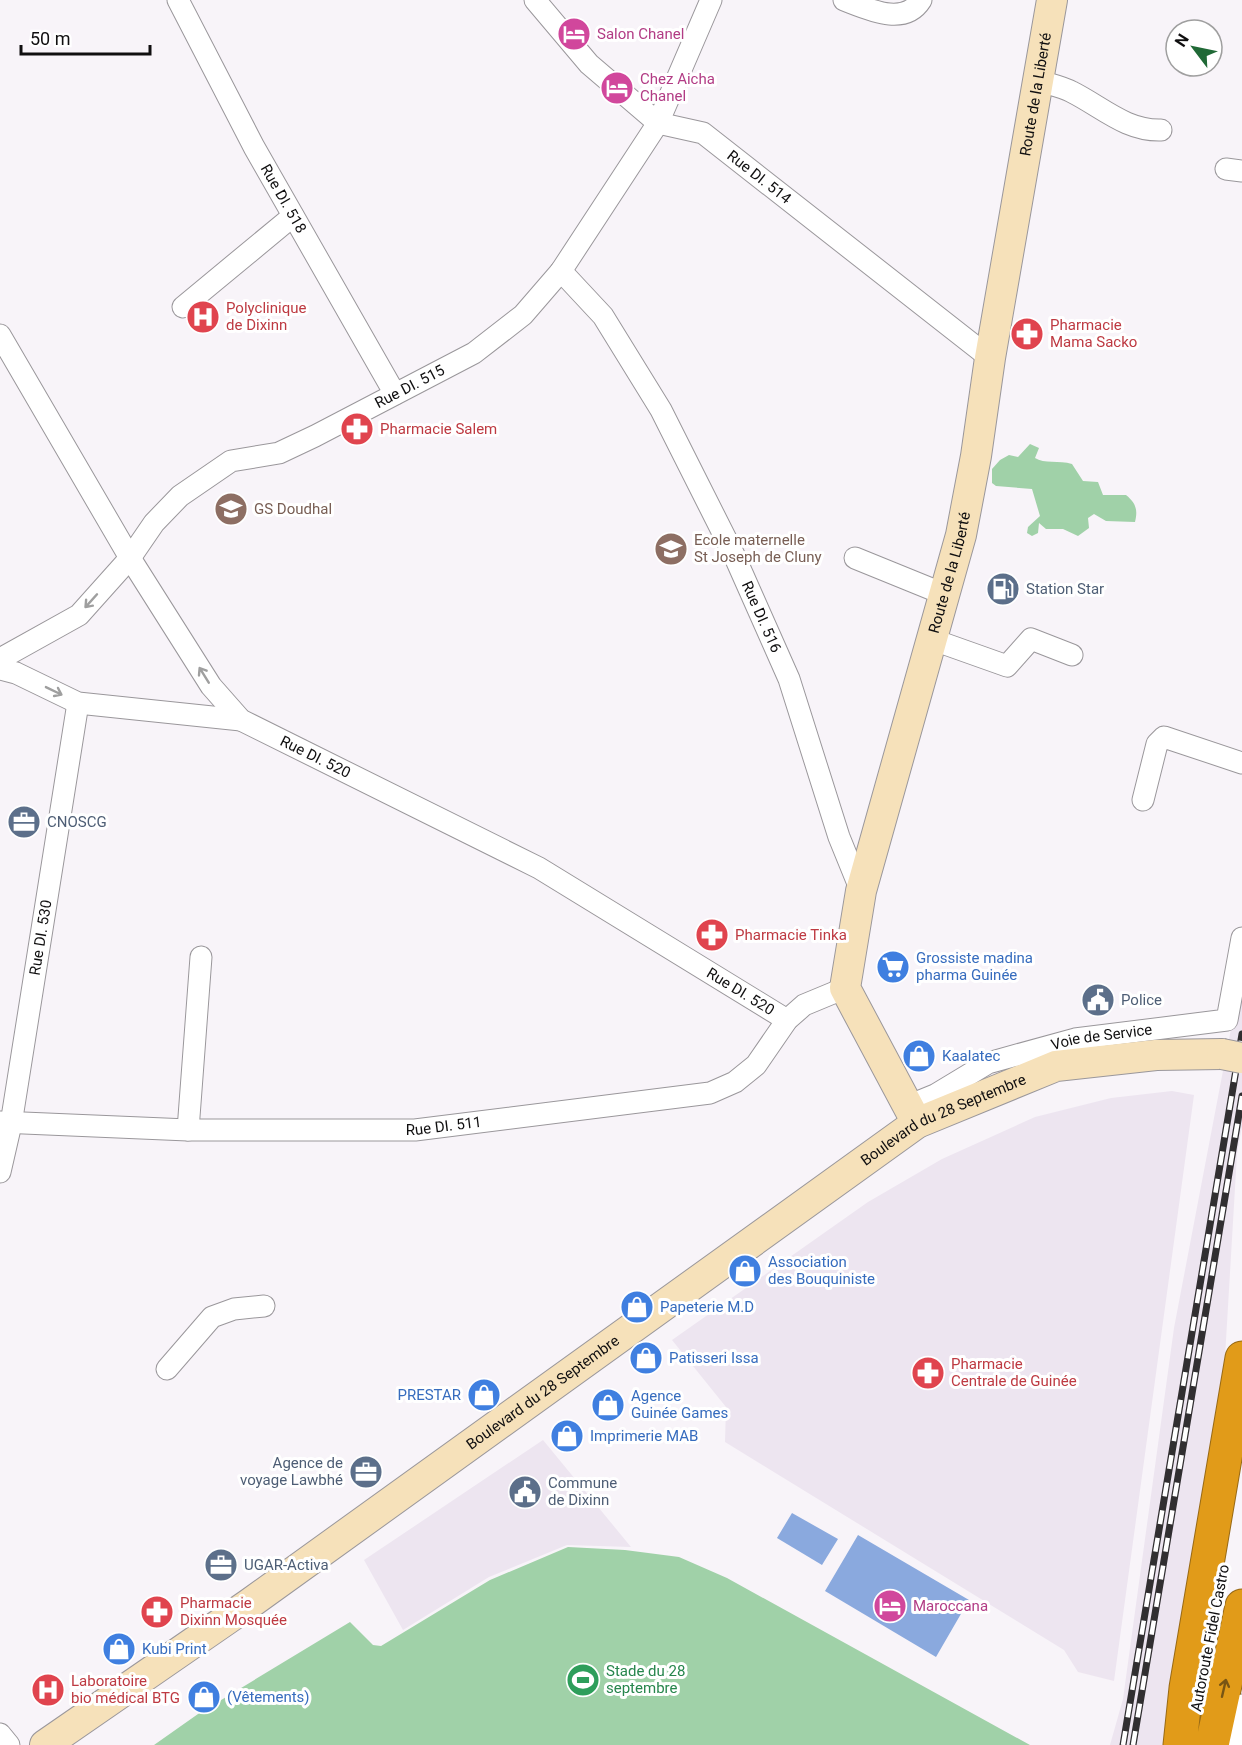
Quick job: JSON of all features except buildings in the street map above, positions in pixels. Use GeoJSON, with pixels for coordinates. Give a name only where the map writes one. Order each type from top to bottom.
{"type":"FeatureCollection","features":[{"type":"Feature","properties":{"kind":"highway"},"geometry":{"type":"LineString","coordinates":[[1180,1745],[1186,1688],[1242,1358]]}},
{"type":"Feature","properties":{"kind":"highway","name":"Autoroute Fidel Castro"},"geometry":{"type":"LineString","coordinates":[[1190,1745],[1224,1571],[1242,1460]]}},
{"type":"Feature","properties":{"kind":"highway","name":"Autoroute Fidel Castro"},"geometry":{"type":"LineString","coordinates":[[1212,1745],[1242,1606]]}},
{"type":"Feature","properties":{"kind":"main road","name":"Route de la Liberté"},"geometry":{"type":"LineString","coordinates":[[845,988],[861,891],[946,595],[976,456],[990,358],[1052,0]]}},
{"type":"Feature","properties":{"kind":"main road"},"geometry":{"type":"LineString","coordinates":[[845,988],[913,1114]]}},
{"type":"Feature","properties":{"kind":"main road","name":"Boulevard du 28 Septembre"},"geometry":{"type":"LineString","coordinates":[[45,1745],[249,1604],[913,1114],[1056,1066],[1156,1055],[1232,1056]]}},
{"type":"Feature","properties":{"kind":"street","name":"Rue DI. 518"},"geometry":{"type":"LineString","coordinates":[[178,0],[254,147],[395,394]]}},
{"type":"Feature","properties":{"kind":"street","name":"Rue DI. 514"},"geometry":{"type":"LineString","coordinates":[[535,0],[589,64],[658,123],[703,133],[990,358]]}},
{"type":"Feature","properties":{"kind":"street","name":"Rue DI. 515"},"geometry":{"type":"LineString","coordinates":[[0,659],[79,615],[130,558],[154,523],[180,496],[231,461],[279,453],[474,353],[523,315],[561,271],[658,123],[711,0]]}},
{"type":"Feature","properties":{"kind":"street"},"geometry":{"type":"LineString","coordinates":[[844,0],[880,14],[903,14],[921,0]]}},
{"type":"Feature","properties":{"kind":"street"},"geometry":{"type":"LineString","coordinates":[[1037,80],[1070,91],[1122,122],[1147,130],[1161,130]]}},
{"type":"Feature","properties":{"kind":"street"},"geometry":{"type":"LineString","coordinates":[[183,307],[293,216]]}},
{"type":"Feature","properties":{"kind":"street","name":"Rue DI. 516"},"geometry":{"type":"LineString","coordinates":[[561,271],[603,316],[655,401],[734,555],[789,679],[839,837],[861,891]]}},
{"type":"Feature","properties":{"kind":"street","name":"Rue DI. 520"},"geometry":{"type":"LineString","coordinates":[[0,335],[130,558],[211,686],[241,720],[539,868],[787,1020]]}},
{"type":"Feature","properties":{"kind":"street"},"geometry":{"type":"LineString","coordinates":[[855,558],[946,595]]}},
{"type":"Feature","properties":{"kind":"street"},"geometry":{"type":"LineString","coordinates":[[932,639],[1007,666],[1031,639],[1072,655]]}},
{"type":"Feature","properties":{"kind":"street"},"geometry":{"type":"LineString","coordinates":[[0,669],[16,673],[78,703],[241,720]]}},
{"type":"Feature","properties":{"kind":"street","name":"Rue DI. 530"},"geometry":{"type":"LineString","coordinates":[[0,1172],[6,1123],[78,703]]}},
{"type":"Feature","properties":{"kind":"street"},"geometry":{"type":"LineString","coordinates":[[1143,800],[1157,744],[1164,737],[1242,763]]}},
{"type":"Feature","properties":{"kind":"street","name":"Voie de Service"},"geometry":{"type":"LineString","coordinates":[[913,1114],[935,1095],[988,1062],[1075,1039],[1227,1020],[1242,938]]}},
{"type":"Feature","properties":{"kind":"street"},"geometry":{"type":"LineString","coordinates":[[188,1130],[201,957]]}},
{"type":"Feature","properties":{"kind":"street","name":"Rue DI. 511"},"geometry":{"type":"LineString","coordinates":[[6,1123],[188,1130],[415,1130],[710,1093],[735,1082],[756,1065],[787,1020],[804,1005],[845,988]]}},
{"type":"Feature","properties":{"kind":"street"},"geometry":{"type":"LineString","coordinates":[[167,1369],[212,1317],[234,1309],[264,1306]]}},
{"type":"Feature","properties":{"kind":"street"},"geometry":{"type":"LineString","coordinates":[[1235,1745],[1242,1705]]}},
{"type":"Feature","properties":{"kind":"street"},"geometry":{"type":"LineString","coordinates":[[0,1734],[9,1745]]}},
{"type":"Feature","properties":{"kind":"shaded area"},"geometry":{"type":"Polygon","coordinates":[[[1242,971],[1242,1126],[1237,1154],[1221,1425],[1173,1745],[1110,1745],[1123,1699],[1174,1328],[1242,971]]]}},
{"type":"Feature","properties":{"kind":"shaded area","name":"Pharmacie Centrale de Guinée"},"geometry":{"type":"Polygon","coordinates":[[[1172,1091],[1194,1095],[1114,1681],[1078,1672],[1064,1650],[725,1442],[726,1407],[672,1340],[868,1202],[942,1159],[1035,1117],[1111,1098],[1172,1091]]]}},
{"type":"Feature","properties":{"kind":"shaded area","name":"Commune de Dixinn"},"geometry":{"type":"Polygon","coordinates":[[[543,1440],[631,1547],[567,1545],[489,1577],[403,1630],[364,1560],[543,1440]]]}},
{"type":"Feature","properties":{"kind":"green space"},"geometry":{"type":"Polygon","coordinates":[[[1030,444],[1039,448],[1035,458],[1072,464],[1083,481],[1098,482],[1103,495],[1126,495],[1135,507],[1135,522],[1106,521],[1094,514],[1088,518],[1089,528],[1078,536],[1063,529],[1046,529],[1039,523],[1038,533],[1032,536],[1027,533],[1028,527],[1040,516],[1032,489],[996,486],[992,483],[992,469],[1000,460],[1009,455],[1018,457],[1030,444]]]}},
{"type":"Feature","properties":{"kind":"green space","name":"Stade du 28 septembre"},"geometry":{"type":"Polygon","coordinates":[[[568,1547],[625,1550],[679,1557],[727,1578],[1030,1745],[154,1745],[198,1714],[350,1622],[373,1645],[381,1646],[490,1580],[568,1547]]]}},
{"type":"Feature","properties":{"kind":"water"},"geometry":{"type":"Polygon","coordinates":[[[792,1513],[838,1539],[822,1565],[777,1538],[792,1513]]]}},
{"type":"Feature","properties":{"kind":"water"},"geometry":{"type":"Polygon","coordinates":[[[858,1535],[969,1600],[936,1657],[825,1591],[858,1535]]]}},
{"type":"Feature","properties":{"kind":"railway"},"geometry":{"type":"LineString","coordinates":[[1123,1745],[1242,1034]]}},
{"type":"Feature","properties":{"kind":"railway"},"geometry":{"type":"LineString","coordinates":[[1133,1745],[1242,1096]]}},
{"type":"Feature","properties":{"kind":"place","name":"Salon Chanel"},"geometry":{"type":"Point","coordinates":[574,34]}},
{"type":"Feature","properties":{"kind":"place","name":"Chez Aicha Chanel"},"geometry":{"type":"Point","coordinates":[617,88]}},
{"type":"Feature","properties":{"kind":"place","name":"Polyclinique de Dixinn"},"geometry":{"type":"Point","coordinates":[203,317]}},
{"type":"Feature","properties":{"kind":"place","name":"Pharmacie Mama Sacko"},"geometry":{"type":"Point","coordinates":[1027,334]}},
{"type":"Feature","properties":{"kind":"place","name":"Pharmacie Salem"},"geometry":{"type":"Point","coordinates":[357,429]}},
{"type":"Feature","properties":{"kind":"place","name":"GS Doudhal"},"geometry":{"type":"Point","coordinates":[231,509]}},
{"type":"Feature","properties":{"kind":"place","name":"Ecole maternelle St Joseph de Cluny"},"geometry":{"type":"Point","coordinates":[671,549]}},
{"type":"Feature","properties":{"kind":"place","name":"Station Star"},"geometry":{"type":"Point","coordinates":[1003,589]}},
{"type":"Feature","properties":{"kind":"place","name":"CNOSCG"},"geometry":{"type":"Point","coordinates":[24,822]}},
{"type":"Feature","properties":{"kind":"place","name":"Pharmacie Tinka"},"geometry":{"type":"Point","coordinates":[712,935]}},
{"type":"Feature","properties":{"kind":"place","name":"Grossiste madina pharma Guinée"},"geometry":{"type":"Point","coordinates":[893,967]}},
{"type":"Feature","properties":{"kind":"place","name":"Police"},"geometry":{"type":"Point","coordinates":[1098,1000]}},
{"type":"Feature","properties":{"kind":"place","name":"Kaalatec"},"geometry":{"type":"Point","coordinates":[919,1056]}},
{"type":"Feature","properties":{"kind":"place","name":"Association des Bouquiniste"},"geometry":{"type":"Point","coordinates":[745,1271]}},
{"type":"Feature","properties":{"kind":"place","name":"Papeterie M.D"},"geometry":{"type":"Point","coordinates":[637,1307]}},
{"type":"Feature","properties":{"kind":"place","name":"Patisseri Issa"},"geometry":{"type":"Point","coordinates":[646,1358]}},
{"type":"Feature","properties":{"kind":"place","name":"Pharmacie Centrale de Guinée"},"geometry":{"type":"Point","coordinates":[928,1373]}},
{"type":"Feature","properties":{"kind":"place","name":"PRESTAR"},"geometry":{"type":"Point","coordinates":[484,1395]}},
{"type":"Feature","properties":{"kind":"place","name":"Agence Guinée Games"},"geometry":{"type":"Point","coordinates":[608,1405]}},
{"type":"Feature","properties":{"kind":"place","name":"Imprimerie MAB"},"geometry":{"type":"Point","coordinates":[567,1436]}},
{"type":"Feature","properties":{"kind":"place","name":"Agence de voyage Lawbhé"},"geometry":{"type":"Point","coordinates":[366,1472]}},
{"type":"Feature","properties":{"kind":"place","name":"Commune de Dixinn"},"geometry":{"type":"Point","coordinates":[525,1492]}},
{"type":"Feature","properties":{"kind":"place","name":"UGAR-Activa"},"geometry":{"type":"Point","coordinates":[221,1565]}},
{"type":"Feature","properties":{"kind":"place","name":"Maroccana"},"geometry":{"type":"Point","coordinates":[890,1606]}},
{"type":"Feature","properties":{"kind":"place","name":"Pharmacie Dixinn Mosquée"},"geometry":{"type":"Point","coordinates":[157,1612]}},
{"type":"Feature","properties":{"kind":"place","name":"Kubi Print"},"geometry":{"type":"Point","coordinates":[119,1649]}},
{"type":"Feature","properties":{"kind":"place","name":"Stade du 28 septembre"},"geometry":{"type":"Point","coordinates":[583,1680]}},
{"type":"Feature","properties":{"kind":"place","name":"Laboratoire bio médical BTG"},"geometry":{"type":"Point","coordinates":[48,1690]}},
{"type":"Feature","properties":{"kind":"place","name":"(Vêtements)"},"geometry":{"type":"Point","coordinates":[204,1697]}}]}
